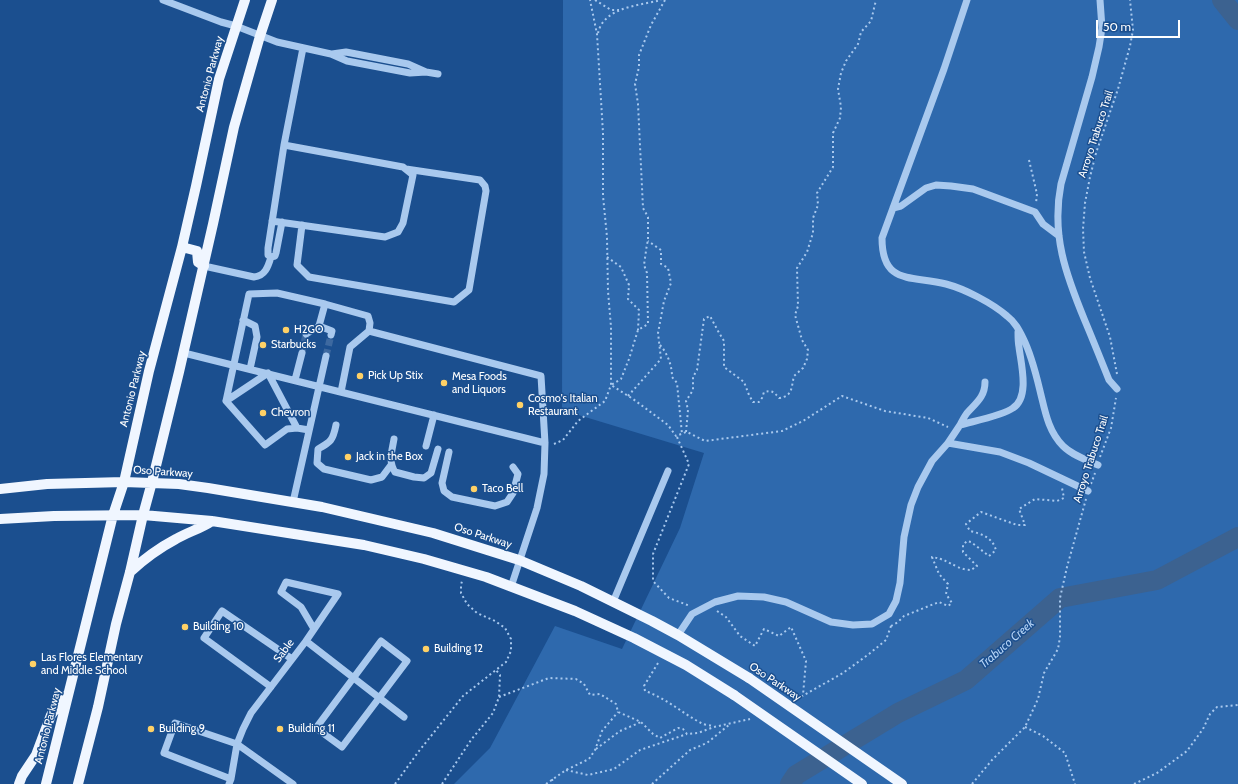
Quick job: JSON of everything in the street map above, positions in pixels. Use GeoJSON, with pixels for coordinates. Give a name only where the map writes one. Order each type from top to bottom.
{"type":"FeatureCollection","features":[{"type":"Feature","properties":{"kind":"main road","name":"Antonio Parkway"},"geometry":{"type":"LineString","coordinates":[[46,784],[113,515],[124,482],[149,371],[182,247],[219,79],[245,0]]}},
{"type":"Feature","properties":{"kind":"main road"},"geometry":{"type":"LineString","coordinates":[[78,784],[98,707],[116,624],[184,353],[234,127],[272,0]]}},
{"type":"Feature","properties":{"kind":"main road"},"geometry":{"type":"LineString","coordinates":[[182,247],[196,251],[198,262],[204,266]]}},
{"type":"Feature","properties":{"kind":"main road","name":"Oso Parkway"},"geometry":{"type":"LineString","coordinates":[[0,489],[46,484],[124,482],[152,482],[208,488],[365,516],[433,532],[519,560],[581,586],[678,635],[749,678],[902,784]]}},
{"type":"Feature","properties":{"kind":"main road"},"geometry":{"type":"LineString","coordinates":[[0,518],[143,515],[212,521],[364,545],[465,570],[511,586],[576,612],[686,665],[734,695],[862,784]]}},
{"type":"Feature","properties":{"kind":"main road"},"geometry":{"type":"LineString","coordinates":[[130,572],[143,560],[177,538],[202,528],[212,521]]}},
{"type":"Feature","properties":{"kind":"main road"},"geometry":{"type":"LineString","coordinates":[[19,784],[22,776],[36,755],[51,715],[69,694]]}},
{"type":"Feature","properties":{"kind":"street"},"geometry":{"type":"LineString","coordinates":[[163,0],[277,42],[332,54],[346,52],[353,53],[408,64],[426,72],[438,74]]}},
{"type":"Feature","properties":{"kind":"street"},"geometry":{"type":"LineString","coordinates":[[967,0],[944,69],[882,238],[882,250],[886,262],[891,270],[902,276],[944,283],[962,289],[1008,316],[1018,328],[1032,358],[1048,421],[1055,437],[1064,447],[1078,456],[1098,465]]}},
{"type":"Feature","properties":{"kind":"street"},"geometry":{"type":"LineString","coordinates":[[1100,0],[1102,28],[1099,47],[1058,199],[1059,236],[1063,259],[1070,284],[1109,380],[1117,389]]}},
{"type":"Feature","properties":{"kind":"street"},"geometry":{"type":"LineString","coordinates":[[271,257],[267,253],[284,145],[303,48]]}},
{"type":"Feature","properties":{"kind":"street"},"geometry":{"type":"LineString","coordinates":[[272,221],[385,238],[398,232],[403,223],[413,175],[403,166],[284,145]]}},
{"type":"Feature","properties":{"kind":"street"},"geometry":{"type":"LineString","coordinates":[[302,225],[297,265],[309,277],[454,302],[469,290],[486,191],[485,186],[480,180],[406,169]]}},
{"type":"Feature","properties":{"kind":"street"},"geometry":{"type":"LineString","coordinates":[[893,208],[901,206],[926,188],[936,185],[973,189],[1035,212],[1043,224],[1059,236]]}},
{"type":"Feature","properties":{"kind":"street"},"geometry":{"type":"LineString","coordinates":[[204,266],[254,277],[259,276],[267,270],[271,257],[275,256],[282,222]]}},
{"type":"Feature","properties":{"kind":"street"},"geometry":{"type":"LineString","coordinates":[[226,401],[249,294],[277,293],[368,316],[370,323],[369,331],[350,347],[341,392]]}},
{"type":"Feature","properties":{"kind":"street"},"geometry":{"type":"LineString","coordinates":[[306,334],[319,326],[325,304]]}},
{"type":"Feature","properties":{"kind":"street"},"geometry":{"type":"LineString","coordinates":[[243,320],[255,326],[257,337],[250,369]]}},
{"type":"Feature","properties":{"kind":"street"},"geometry":{"type":"LineString","coordinates":[[319,326],[332,331],[331,335]]}},
{"type":"Feature","properties":{"kind":"street"},"geometry":{"type":"LineString","coordinates":[[958,428],[1006,412],[1014,407],[1020,400],[1023,381],[1018,328]]}},
{"type":"Feature","properties":{"kind":"street"},"geometry":{"type":"LineString","coordinates":[[369,331],[541,376],[545,445],[544,474],[537,508],[511,586]]}},
{"type":"Feature","properties":{"kind":"street"},"geometry":{"type":"LineString","coordinates":[[184,353],[434,415],[545,445]]}},
{"type":"Feature","properties":{"kind":"street"},"geometry":{"type":"LineString","coordinates":[[295,380],[302,353]]}},
{"type":"Feature","properties":{"kind":"street"},"geometry":{"type":"LineString","coordinates":[[293,502],[326,356]]}},
{"type":"Feature","properties":{"kind":"street"},"geometry":{"type":"LineString","coordinates":[[226,401],[268,374]]}},
{"type":"Feature","properties":{"kind":"street"},"geometry":{"type":"LineString","coordinates":[[268,374],[297,428]]}},
{"type":"Feature","properties":{"kind":"street"},"geometry":{"type":"LineString","coordinates":[[678,635],[692,614],[715,602],[738,596],[764,597],[786,602],[831,622],[853,625],[872,624],[889,614],[896,601],[900,583],[904,537],[911,505],[918,487],[932,461],[948,443],[966,414],[982,397],[986,382]]}},
{"type":"Feature","properties":{"kind":"street"},"geometry":{"type":"LineString","coordinates":[[226,401],[265,445],[287,429],[297,428],[309,430]]}},
{"type":"Feature","properties":{"kind":"street"},"geometry":{"type":"LineString","coordinates":[[426,446],[434,415]]}},
{"type":"Feature","properties":{"kind":"street"},"geometry":{"type":"LineString","coordinates":[[336,425],[333,438],[326,445],[318,449],[317,463],[324,469],[371,480],[382,478],[391,465]]}},
{"type":"Feature","properties":{"kind":"street"},"geometry":{"type":"LineString","coordinates":[[394,439],[391,465],[395,472],[414,478],[424,478],[431,473],[438,449]]}},
{"type":"Feature","properties":{"kind":"street"},"geometry":{"type":"LineString","coordinates":[[948,443],[1000,452],[1029,463],[1088,491]]}},
{"type":"Feature","properties":{"kind":"street"},"geometry":{"type":"LineString","coordinates":[[449,452],[442,483],[444,491],[452,497],[495,506],[507,502],[513,493],[518,474],[513,467]]}},
{"type":"Feature","properties":{"kind":"street"},"geometry":{"type":"LineString","coordinates":[[613,602],[668,472]]}},
{"type":"Feature","properties":{"kind":"street"},"geometry":{"type":"LineString","coordinates":[[306,640],[314,629],[338,594],[286,582],[281,592],[301,607],[314,629]]}},
{"type":"Feature","properties":{"kind":"street"},"geometry":{"type":"LineString","coordinates":[[271,687],[204,638],[222,611],[292,659]]}},
{"type":"Feature","properties":{"kind":"street","name":"Sable"},"geometry":{"type":"LineString","coordinates":[[230,781],[237,744],[251,713],[306,640],[404,717]]}},
{"type":"Feature","properties":{"kind":"street"},"geometry":{"type":"LineString","coordinates":[[381,641],[407,661],[378,697],[342,747],[316,728],[353,677],[381,641]]}},
{"type":"Feature","properties":{"kind":"street"},"geometry":{"type":"LineString","coordinates":[[230,781],[164,753],[175,722],[237,744],[293,784]]}},
{"type":"Feature","properties":{"kind":"path"},"geometry":{"type":"LineString","coordinates":[[545,445],[562,440],[578,421],[605,401],[611,386],[611,327],[603,196],[603,132],[597,34],[590,0]]}},
{"type":"Feature","properties":{"kind":"path"},"geometry":{"type":"LineString","coordinates":[[595,0],[611,10],[620,10]]}},
{"type":"Feature","properties":{"kind":"path"},"geometry":{"type":"LineString","coordinates":[[597,34],[603,22],[612,14],[620,10],[661,0]]}},
{"type":"Feature","properties":{"kind":"path"},"geometry":{"type":"LineString","coordinates":[[638,330],[648,324],[647,273],[644,265],[648,241],[648,217],[643,208],[638,104],[635,84],[639,67],[639,54],[651,25],[665,0]]}},
{"type":"Feature","properties":{"kind":"path"},"geometry":{"type":"LineString","coordinates":[[686,432],[688,410],[686,401],[693,390],[692,377],[697,370],[704,319],[710,316],[724,340],[724,367],[744,382],[753,402],[759,402],[764,392],[770,391],[774,392],[779,398],[786,397],[791,391],[794,376],[803,368],[807,359],[808,350],[802,340],[796,315],[798,306],[797,268],[807,252],[813,233],[813,218],[818,205],[817,193],[833,167],[833,133],[840,118],[841,107],[838,89],[841,74],[846,61],[858,44],[861,32],[870,21],[876,0]]}},
{"type":"Feature","properties":{"kind":"path","name":"Arroyo Trabuco Trail"},"geometry":{"type":"LineString","coordinates":[[972,784],[992,760],[1025,727],[1038,699],[1044,672],[1058,648],[1060,637],[1060,598],[1072,546],[1088,491],[1111,428],[1117,389],[1117,369],[1110,337],[1090,278],[1084,252],[1083,229],[1085,203],[1096,153],[1118,89],[1130,46],[1133,30],[1130,0]]}},
{"type":"Feature","properties":{"kind":"path"},"geometry":{"type":"LineString","coordinates":[[1029,160],[1037,194],[1035,212]]}},
{"type":"Feature","properties":{"kind":"path"},"geometry":{"type":"LineString","coordinates":[[628,396],[661,359],[658,333],[664,301],[671,283],[668,268],[662,264],[661,250],[648,241]]}},
{"type":"Feature","properties":{"kind":"path"},"geometry":{"type":"LineString","coordinates":[[607,257],[621,267],[629,285],[628,299],[639,310],[638,330],[629,359],[621,379],[611,386]]}},
{"type":"Feature","properties":{"kind":"path"},"geometry":{"type":"LineString","coordinates":[[659,344],[665,350],[672,368],[672,377],[677,383],[682,434]]}},
{"type":"Feature","properties":{"kind":"path"},"geometry":{"type":"LineString","coordinates":[[611,386],[628,396],[668,425],[676,436],[689,464],[653,554],[653,581],[669,598],[690,606],[701,601],[726,616],[740,636],[756,646],[764,629],[779,636],[791,627],[806,661],[803,695]]}},
{"type":"Feature","properties":{"kind":"path"},"geometry":{"type":"LineString","coordinates":[[676,436],[686,432],[705,441],[782,431],[803,421],[842,396],[885,411],[928,418],[958,428]]}},
{"type":"Feature","properties":{"kind":"path"},"geometry":{"type":"LineString","coordinates":[[891,626],[904,616],[939,602],[948,606],[952,604],[946,594],[948,584],[939,574],[932,557],[941,558],[959,568],[971,570],[977,566],[963,552],[963,545],[966,541],[971,542],[989,556],[996,550],[994,545],[983,534],[970,531],[966,524],[973,518],[981,512],[1017,525],[1024,525],[1019,509],[1035,499],[1057,502],[1064,498],[1062,485]]}},
{"type":"Feature","properties":{"kind":"path"},"geometry":{"type":"LineString","coordinates":[[395,784],[463,696],[506,662],[511,650],[511,639],[505,628],[495,621],[477,613],[467,604],[461,593],[460,585],[465,570]]}},
{"type":"Feature","properties":{"kind":"path"},"geometry":{"type":"LineString","coordinates":[[797,699],[843,673],[886,640],[891,626],[889,614]]}},
{"type":"Feature","properties":{"kind":"path"},"geometry":{"type":"LineString","coordinates":[[663,654],[644,686],[645,691],[702,723],[714,727]]}},
{"type":"Feature","properties":{"kind":"path"},"geometry":{"type":"LineString","coordinates":[[442,784],[471,740],[493,713],[500,696],[500,675],[496,670]]}},
{"type":"Feature","properties":{"kind":"path"},"geometry":{"type":"LineString","coordinates":[[500,696],[549,678],[576,679],[584,684],[590,695],[600,694],[616,704],[618,712]]}},
{"type":"Feature","properties":{"kind":"path"},"geometry":{"type":"LineString","coordinates":[[1134,784],[1157,773],[1187,751],[1204,728],[1210,714],[1217,707],[1238,705]]}},
{"type":"Feature","properties":{"kind":"path"},"geometry":{"type":"LineString","coordinates":[[618,712],[641,722],[652,734],[660,738],[678,728],[682,729],[687,734]]}},
{"type":"Feature","properties":{"kind":"path"},"geometry":{"type":"LineString","coordinates":[[546,784],[566,770],[589,759],[595,750],[602,730],[618,712]]}},
{"type":"Feature","properties":{"kind":"path"},"geometry":{"type":"LineString","coordinates":[[566,770],[588,775],[614,769],[640,750],[687,734],[698,733],[714,727],[755,717]]}},
{"type":"Feature","properties":{"kind":"path"},"geometry":{"type":"LineString","coordinates":[[595,750],[620,732],[641,722]]}},
{"type":"Feature","properties":{"kind":"path"},"geometry":{"type":"LineString","coordinates":[[652,784],[690,750],[706,743],[730,724]]}},
{"type":"Feature","properties":{"kind":"path"},"geometry":{"type":"LineString","coordinates":[[1025,727],[1043,736],[1065,753],[1075,784]]}},
{"type":"Feature","properties":{"kind":"path"},"geometry":{"type":"LineString","coordinates":[[552,779],[552,784]]}},
{"type":"Feature","properties":{"kind":"shaded area"},"geometry":{"type":"Polygon","coordinates":[[[563,0],[1238,0],[1238,784],[454,784],[490,748],[555,626],[622,649],[680,528],[704,453],[562,410],[563,0]]]}},
{"type":"Feature","properties":{"kind":"waterway","name":"Trabuco Creek"},"geometry":{"type":"LineString","coordinates":[[1222,0],[1238,20]]}},
{"type":"Feature","properties":{"kind":"waterway","name":"Trabuco Creek"},"geometry":{"type":"LineString","coordinates":[[790,784],[796,775],[898,713],[966,680],[1060,598],[1157,580],[1238,537]]}},
{"type":"Feature","properties":{"kind":"tunnel"},"geometry":{"type":"LineString","coordinates":[[302,353],[306,334]]}},
{"type":"Feature","properties":{"kind":"tunnel"},"geometry":{"type":"LineString","coordinates":[[326,356],[331,335]]}},
{"type":"Feature","properties":{"kind":"place","name":"H2GO"},"geometry":{"type":"Point","coordinates":[286,330]}},
{"type":"Feature","properties":{"kind":"place","name":"Starbucks"},"geometry":{"type":"Point","coordinates":[263,345]}},
{"type":"Feature","properties":{"kind":"place","name":"Pick Up Stix"},"geometry":{"type":"Point","coordinates":[360,376]}},
{"type":"Feature","properties":{"kind":"place","name":"Mesa Foods and Liquors"},"geometry":{"type":"Point","coordinates":[444,383]}},
{"type":"Feature","properties":{"kind":"place","name":"Cosmo's Italian Restaurant"},"geometry":{"type":"Point","coordinates":[520,405]}},
{"type":"Feature","properties":{"kind":"place","name":"Chevron"},"geometry":{"type":"Point","coordinates":[263,413]}},
{"type":"Feature","properties":{"kind":"place","name":"Jack in the Box"},"geometry":{"type":"Point","coordinates":[348,457]}},
{"type":"Feature","properties":{"kind":"place","name":"Taco Bell"},"geometry":{"type":"Point","coordinates":[474,489]}},
{"type":"Feature","properties":{"kind":"place","name":"Building 10"},"geometry":{"type":"Point","coordinates":[185,627]}},
{"type":"Feature","properties":{"kind":"place","name":"Building 12"},"geometry":{"type":"Point","coordinates":[426,649]}},
{"type":"Feature","properties":{"kind":"place","name":"Las Flores Elementary and Middle School"},"geometry":{"type":"Point","coordinates":[33,664]}},
{"type":"Feature","properties":{"kind":"place","name":"Building 9"},"geometry":{"type":"Point","coordinates":[151,729]}},
{"type":"Feature","properties":{"kind":"place","name":"Building 11"},"geometry":{"type":"Point","coordinates":[280,729]}}]}
